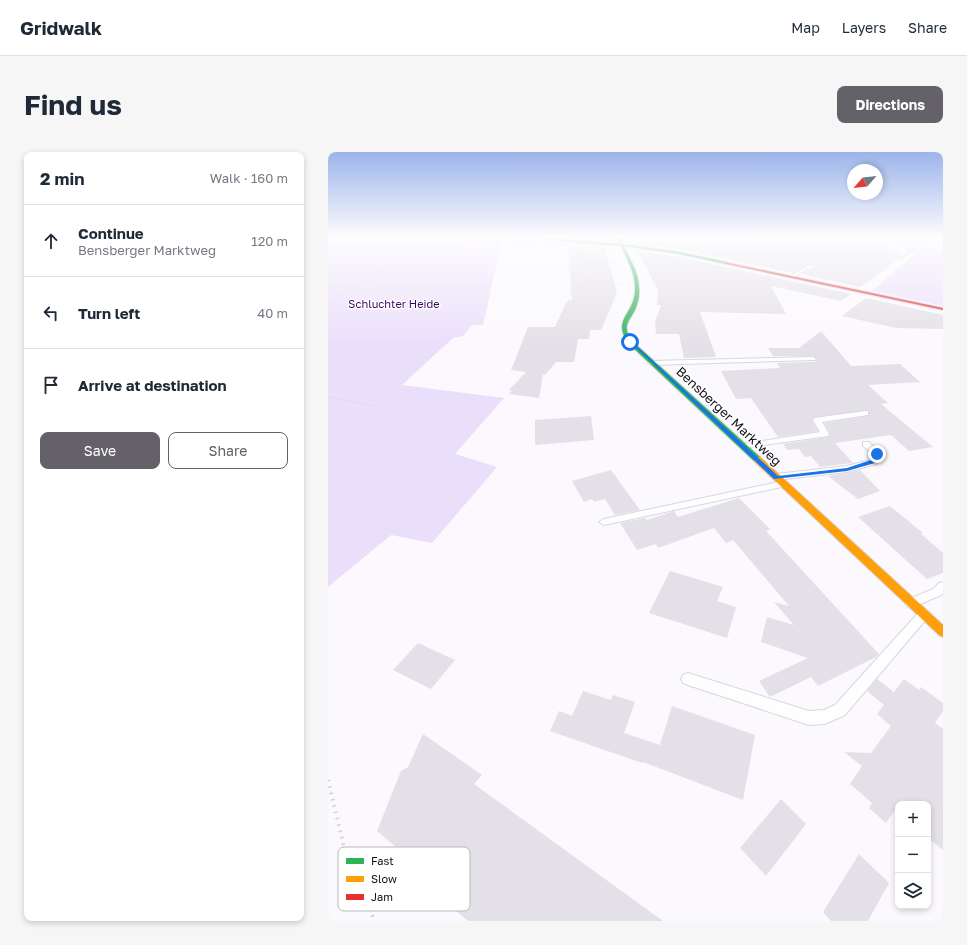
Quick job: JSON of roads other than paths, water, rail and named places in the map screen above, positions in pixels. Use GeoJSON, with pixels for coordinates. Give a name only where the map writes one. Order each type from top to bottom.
{"type":"FeatureCollection","features":[{"type":"Feature","properties":{"kind":"street","name":"Bensberger Marktweg"},"geometry":{"type":"LineString","coordinates":[[634,273],[638,283],[637,296],[633,309],[625,319],[624,331],[630,342],[943,632]]}},
{"type":"Feature","properties":{"kind":"street"},"geometry":{"type":"LineString","coordinates":[[771,273],[943,309]]}},
{"type":"Feature","properties":{"kind":"lane"},"geometry":{"type":"LineString","coordinates":[[790,277],[797,273]]}},
{"type":"Feature","properties":{"kind":"lane"},"geometry":{"type":"LineString","coordinates":[[651,363],[813,359]]}},
{"type":"Feature","properties":{"kind":"lane"},"geometry":{"type":"LineString","coordinates":[[742,446],[825,434],[818,420],[865,413]]}},
{"type":"Feature","properties":{"kind":"lane"},"geometry":{"type":"LineString","coordinates":[[604,522],[780,480],[847,470],[869,464],[875,460],[877,454],[866,444]]}},
{"type":"Feature","properties":{"kind":"lane"},"geometry":{"type":"LineString","coordinates":[[911,603],[937,592],[943,586]]}},
{"type":"Feature","properties":{"kind":"lane"},"geometry":{"type":"LineString","coordinates":[[688,679],[809,718],[825,717],[840,710],[924,614]]}},
{"type":"Feature","properties":{"kind":"park label","name":"Schluchter Heide"},"geometry":{"type":"Point","coordinates":[394,303]}}]}
